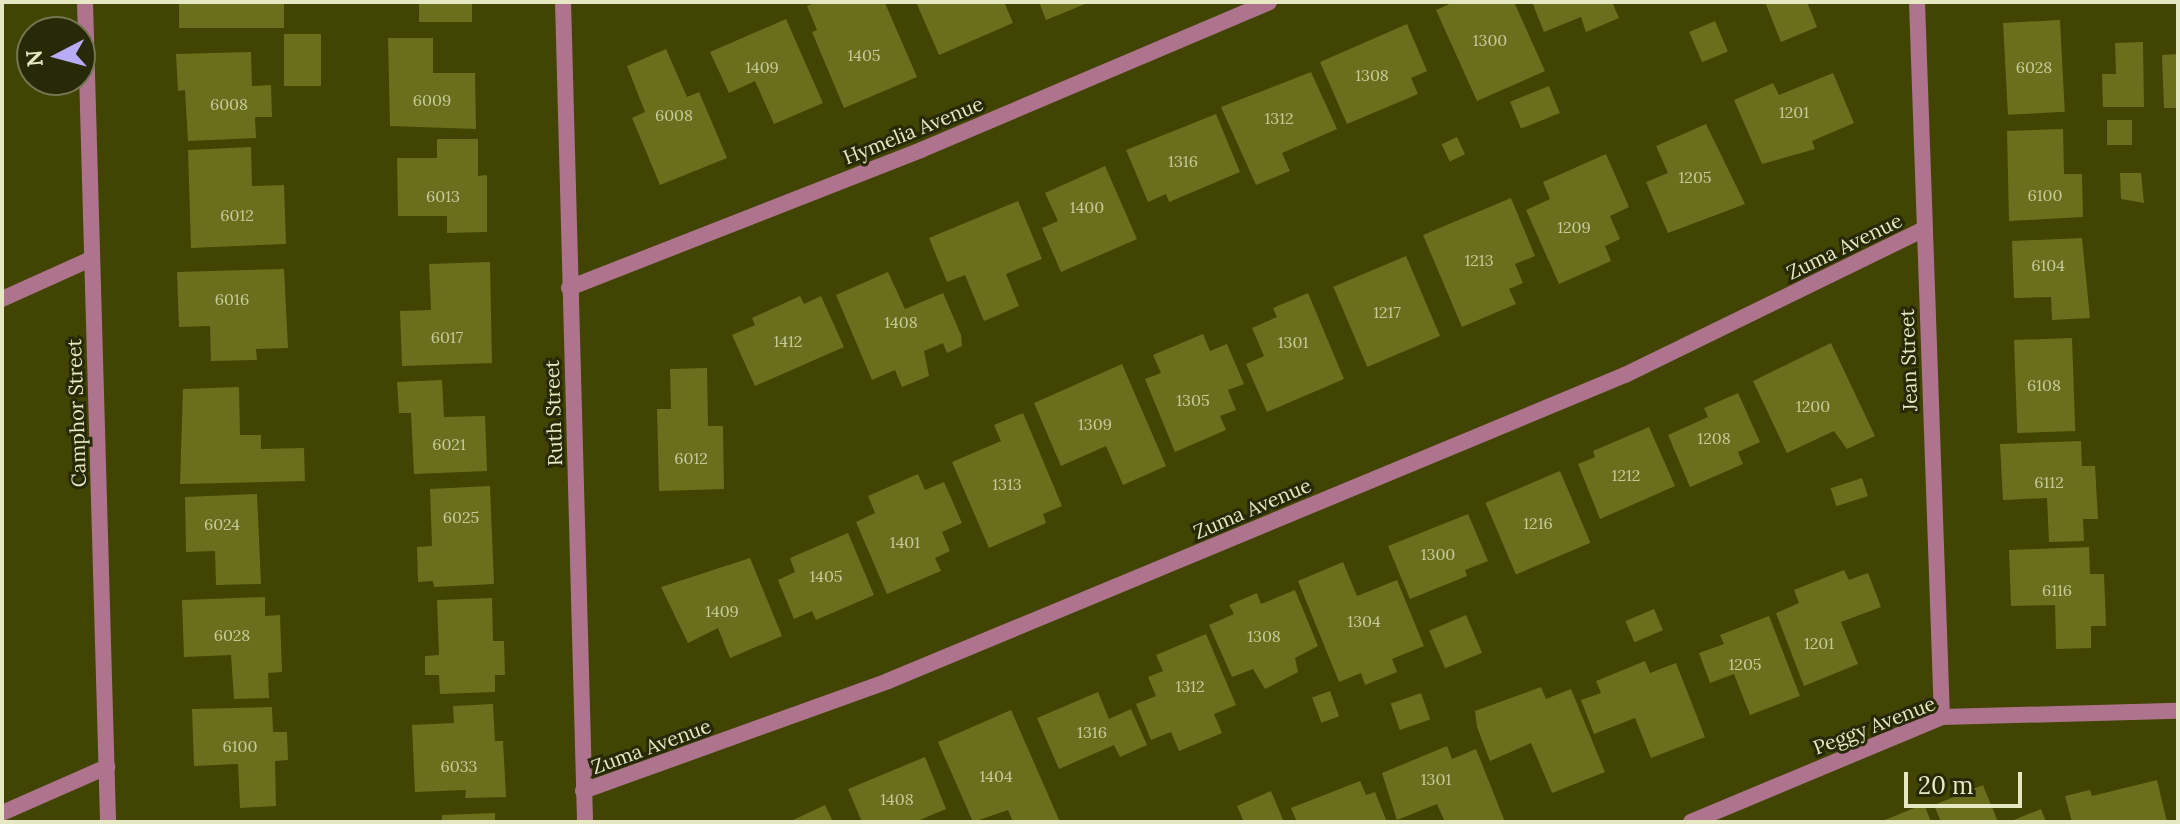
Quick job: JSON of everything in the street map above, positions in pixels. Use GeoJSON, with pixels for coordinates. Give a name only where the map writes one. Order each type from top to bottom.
{"type":"FeatureCollection","features":[{"type":"Feature","properties":{"kind":"street","name":"Camphor Street"},"geometry":{"type":"LineString","coordinates":[[85,2],[108,822]]}},
{"type":"Feature","properties":{"kind":"street","name":"Ruth Street"},"geometry":{"type":"LineString","coordinates":[[563,2],[585,822]]}},
{"type":"Feature","properties":{"kind":"street","name":"Hymelia Avenue"},"geometry":{"type":"LineString","coordinates":[[569,288],[921,150],[1269,2]]}},
{"type":"Feature","properties":{"kind":"street","name":"Jean Street"},"geometry":{"type":"LineString","coordinates":[[1917,2],[1942,717]]}},
{"type":"Feature","properties":{"kind":"street","name":"Zuma Avenue"},"geometry":{"type":"LineString","coordinates":[[583,791],[888,681],[1625,375],[1924,229]]}},
{"type":"Feature","properties":{"kind":"street"},"geometry":{"type":"LineString","coordinates":[[2,299],[91,259]]}},
{"type":"Feature","properties":{"kind":"street","name":"Peggy Avenue"},"geometry":{"type":"LineString","coordinates":[[1691,822],[1942,717],[2178,711]]}},
{"type":"Feature","properties":{"kind":"street"},"geometry":{"type":"LineString","coordinates":[[2,813],[107,767]]}},
{"type":"Feature","properties":{"kind":"building"},"geometry":{"type":"Polygon","coordinates":[[[179,2],[284,2],[284,28],[179,28],[179,2]]]}},
{"type":"Feature","properties":{"kind":"building"},"geometry":{"type":"Polygon","coordinates":[[[419,2],[472,2],[472,22],[419,22],[419,2]]]}},
{"type":"Feature","properties":{"kind":"building"},"geometry":{"type":"Polygon","coordinates":[[[816,2],[885,3],[917,77],[844,108],[812,32],[817,30],[807,6],[816,2]]]}},
{"type":"Feature","properties":{"kind":"building"},"geometry":{"type":"Polygon","coordinates":[[[916,2],[1004,2],[1013,23],[939,55],[916,2]]]}},
{"type":"Feature","properties":{"kind":"building"},"geometry":{"type":"Polygon","coordinates":[[[1039,2],[1090,2],[1046,20],[1039,2]]]}},
{"type":"Feature","properties":{"kind":"building"},"geometry":{"type":"Polygon","coordinates":[[[1454,2],[1514,2],[1545,71],[1477,101],[1436,10],[1454,2]]]}},
{"type":"Feature","properties":{"kind":"building"},"geometry":{"type":"Polygon","coordinates":[[[1532,2],[1612,2],[1619,18],[1586,32],[1581,17],[1544,32],[1532,2]]]}},
{"type":"Feature","properties":{"kind":"building"},"geometry":{"type":"Polygon","coordinates":[[[1765,2],[1807,2],[1817,27],[1781,42],[1765,2]]]}},
{"type":"Feature","properties":{"kind":"building"},"geometry":{"type":"Polygon","coordinates":[[[786,19],[823,103],[774,124],[755,81],[729,93],[710,52],[786,19]]]}},
{"type":"Feature","properties":{"kind":"building"},"geometry":{"type":"Polygon","coordinates":[[[2060,20],[2065,112],[2008,115],[2003,23],[2060,20]]]}},
{"type":"Feature","properties":{"kind":"building"},"geometry":{"type":"Polygon","coordinates":[[[1715,21],[1728,51],[1702,62],[1689,32],[1715,21]]]}},
{"type":"Feature","properties":{"kind":"building"},"geometry":{"type":"Polygon","coordinates":[[[1407,24],[1427,71],[1411,78],[1418,94],[1347,124],[1320,62],[1407,24]]]}},
{"type":"Feature","properties":{"kind":"building"},"geometry":{"type":"Polygon","coordinates":[[[284,34],[321,34],[321,86],[284,86],[284,34]]]}},
{"type":"Feature","properties":{"kind":"building"},"geometry":{"type":"Polygon","coordinates":[[[388,38],[433,38],[433,73],[475,73],[476,129],[390,126],[388,38]]]}},
{"type":"Feature","properties":{"kind":"building"},"geometry":{"type":"Polygon","coordinates":[[[2143,42],[2144,107],[2103,107],[2102,74],[2116,74],[2115,43],[2143,42]]]}},
{"type":"Feature","properties":{"kind":"building"},"geometry":{"type":"Polygon","coordinates":[[[666,49],[687,97],[699,92],[727,158],[660,185],[632,118],[645,112],[627,66],[666,49]]]}},
{"type":"Feature","properties":{"kind":"building"},"geometry":{"type":"Polygon","coordinates":[[[251,52],[252,86],[271,85],[272,117],[255,117],[256,138],[188,141],[185,90],[178,91],[176,54],[251,52]]]}},
{"type":"Feature","properties":{"kind":"building"},"geometry":{"type":"Polygon","coordinates":[[[2178,54],[2178,108],[2164,108],[2162,55],[2178,54]]]}},
{"type":"Feature","properties":{"kind":"building"},"geometry":{"type":"Polygon","coordinates":[[[1311,72],[1337,129],[1282,153],[1290,171],[1256,185],[1221,107],[1311,72]]]}},
{"type":"Feature","properties":{"kind":"building"},"geometry":{"type":"Polygon","coordinates":[[[1833,73],[1854,123],[1812,141],[1815,149],[1762,164],[1734,100],[1773,83],[1779,95],[1833,73]]]}},
{"type":"Feature","properties":{"kind":"building"},"geometry":{"type":"Polygon","coordinates":[[[1549,86],[1560,113],[1521,129],[1510,102],[1549,86]]]}},
{"type":"Feature","properties":{"kind":"building"},"geometry":{"type":"Polygon","coordinates":[[[1216,114],[1240,172],[1169,202],[1166,194],[1148,202],[1126,150],[1216,114]]]}},
{"type":"Feature","properties":{"kind":"building"},"geometry":{"type":"Polygon","coordinates":[[[2107,120],[2132,120],[2132,145],[2107,145],[2107,120]]]}},
{"type":"Feature","properties":{"kind":"building"},"geometry":{"type":"Polygon","coordinates":[[[1706,124],[1745,204],[1668,233],[1646,182],[1668,173],[1656,146],[1706,124]]]}},
{"type":"Feature","properties":{"kind":"building"},"geometry":{"type":"Polygon","coordinates":[[[2063,129],[2064,174],[2082,174],[2083,217],[2009,221],[2007,131],[2063,129]]]}},
{"type":"Feature","properties":{"kind":"building"},"geometry":{"type":"Polygon","coordinates":[[[1457,137],[1465,154],[1450,161],[1442,144],[1457,137]]]}},
{"type":"Feature","properties":{"kind":"building"},"geometry":{"type":"Polygon","coordinates":[[[437,139],[478,139],[478,176],[487,175],[487,232],[447,233],[447,216],[398,216],[397,158],[437,158],[437,139]]]}},
{"type":"Feature","properties":{"kind":"building"},"geometry":{"type":"Polygon","coordinates":[[[251,147],[252,186],[284,185],[286,244],[191,248],[188,150],[251,147]]]}},
{"type":"Feature","properties":{"kind":"building"},"geometry":{"type":"Polygon","coordinates":[[[1606,154],[1629,207],[1610,216],[1620,239],[1605,246],[1611,261],[1559,284],[1526,210],[1550,199],[1543,182],[1606,154]]]}},
{"type":"Feature","properties":{"kind":"building"},"geometry":{"type":"Polygon","coordinates":[[[1105,166],[1137,239],[1061,272],[1042,228],[1058,221],[1045,193],[1105,166]]]}},
{"type":"Feature","properties":{"kind":"building"},"geometry":{"type":"Polygon","coordinates":[[[2120,173],[2141,173],[2144,203],[2121,199],[2120,173]]]}},
{"type":"Feature","properties":{"kind":"building"},"geometry":{"type":"Polygon","coordinates":[[[1511,198],[1535,256],[1515,264],[1523,283],[1509,289],[1516,304],[1462,327],[1423,235],[1511,198]]]}},
{"type":"Feature","properties":{"kind":"building"},"geometry":{"type":"Polygon","coordinates":[[[1018,201],[1042,259],[1006,274],[1019,306],[984,321],[965,275],[947,282],[929,238],[1018,201]]]}},
{"type":"Feature","properties":{"kind":"building"},"geometry":{"type":"Polygon","coordinates":[[[2082,238],[2090,318],[2052,320],[2051,297],[2014,298],[2012,241],[2082,238]]]}},
{"type":"Feature","properties":{"kind":"building"},"geometry":{"type":"Polygon","coordinates":[[[1406,256],[1440,336],[1367,367],[1333,287],[1406,256]]]}},
{"type":"Feature","properties":{"kind":"building"},"geometry":{"type":"Polygon","coordinates":[[[490,262],[492,363],[402,366],[400,311],[431,310],[429,264],[490,262]]]}},
{"type":"Feature","properties":{"kind":"building"},"geometry":{"type":"Polygon","coordinates":[[[284,269],[288,348],[256,349],[257,360],[211,361],[210,326],[179,327],[177,272],[284,269]]]}},
{"type":"Feature","properties":{"kind":"building"},"geometry":{"type":"Polygon","coordinates":[[[888,272],[905,309],[943,293],[961,335],[962,346],[947,353],[943,343],[924,351],[929,376],[902,387],[895,370],[872,380],[836,295],[888,272]]]}},
{"type":"Feature","properties":{"kind":"building"},"geometry":{"type":"Polygon","coordinates":[[[1308,293],[1344,379],[1267,412],[1246,364],[1264,356],[1252,328],[1277,317],[1273,308],[1308,293]]]}},
{"type":"Feature","properties":{"kind":"building"},"geometry":{"type":"Polygon","coordinates":[[[800,296],[804,304],[821,296],[844,347],[755,386],[732,335],[755,325],[752,318],[800,296]]]}},
{"type":"Feature","properties":{"kind":"building"},"geometry":{"type":"Polygon","coordinates":[[[1203,334],[1210,351],[1227,344],[1244,384],[1228,390],[1236,410],[1220,416],[1226,430],[1175,452],[1145,379],[1161,373],[1153,355],[1203,334]]]}},
{"type":"Feature","properties":{"kind":"building"},"geometry":{"type":"Polygon","coordinates":[[[2072,338],[2075,431],[2017,433],[2014,340],[2072,338]]]}},
{"type":"Feature","properties":{"kind":"building"},"geometry":{"type":"Polygon","coordinates":[[[1831,343],[1875,436],[1847,449],[1834,431],[1787,453],[1753,381],[1831,343]]]}},
{"type":"Feature","properties":{"kind":"building"},"geometry":{"type":"Polygon","coordinates":[[[1122,364],[1166,466],[1123,485],[1106,446],[1061,466],[1034,403],[1122,364]]]}},
{"type":"Feature","properties":{"kind":"building"},"geometry":{"type":"Polygon","coordinates":[[[707,368],[708,426],[723,426],[724,489],[659,491],[657,409],[671,409],[670,369],[707,368]]]}},
{"type":"Feature","properties":{"kind":"building"},"geometry":{"type":"Polygon","coordinates":[[[442,380],[444,417],[485,416],[487,471],[414,474],[411,413],[399,413],[397,382],[442,380]]]}},
{"type":"Feature","properties":{"kind":"building"},"geometry":{"type":"Polygon","coordinates":[[[239,387],[240,435],[261,435],[261,449],[304,448],[305,481],[180,484],[183,389],[239,387]]]}},
{"type":"Feature","properties":{"kind":"building"},"geometry":{"type":"Polygon","coordinates":[[[1738,393],[1760,442],[1738,452],[1743,464],[1690,487],[1668,435],[1708,417],[1704,408],[1738,393]]]}},
{"type":"Feature","properties":{"kind":"building"},"geometry":{"type":"Polygon","coordinates":[[[1023,413],[1062,506],[1043,514],[1046,523],[989,548],[952,462],[1001,441],[994,425],[1023,413]]]}},
{"type":"Feature","properties":{"kind":"building"},"geometry":{"type":"Polygon","coordinates":[[[1649,427],[1675,486],[1600,519],[1578,464],[1595,457],[1593,451],[1649,427]]]}},
{"type":"Feature","properties":{"kind":"building"},"geometry":{"type":"Polygon","coordinates":[[[2081,441],[2082,466],[2095,466],[2098,519],[2083,519],[2084,541],[2049,542],[2047,498],[2003,500],[2000,444],[2081,441]]]}},
{"type":"Feature","properties":{"kind":"building"},"geometry":{"type":"Polygon","coordinates":[[[1560,471],[1590,543],[1516,574],[1485,503],[1560,471]]]}},
{"type":"Feature","properties":{"kind":"building"},"geometry":{"type":"Polygon","coordinates":[[[918,474],[925,490],[944,482],[962,523],[942,532],[950,551],[935,558],[941,571],[887,594],[856,522],[875,513],[868,496],[918,474]]]}},
{"type":"Feature","properties":{"kind":"building"},"geometry":{"type":"Polygon","coordinates":[[[1862,478],[1868,496],[1836,506],[1831,488],[1862,478]]]}},
{"type":"Feature","properties":{"kind":"building"},"geometry":{"type":"Polygon","coordinates":[[[490,486],[494,584],[434,587],[433,581],[418,582],[417,547],[432,546],[430,489],[490,486]]]}},
{"type":"Feature","properties":{"kind":"building"},"geometry":{"type":"Polygon","coordinates":[[[257,494],[261,584],[216,585],[215,551],[186,552],[185,497],[257,494]]]}},
{"type":"Feature","properties":{"kind":"building"},"geometry":{"type":"Polygon","coordinates":[[[1468,514],[1488,561],[1465,570],[1467,576],[1410,599],[1388,546],[1468,514]]]}},
{"type":"Feature","properties":{"kind":"building"},"geometry":{"type":"Polygon","coordinates":[[[848,533],[874,595],[816,620],[812,611],[794,619],[778,580],[795,572],[790,558],[848,533]]]}},
{"type":"Feature","properties":{"kind":"building"},"geometry":{"type":"Polygon","coordinates":[[[2089,547],[2090,574],[2104,574],[2106,626],[2091,626],[2091,648],[2056,649],[2055,605],[2011,606],[2009,550],[2089,547]]]}},
{"type":"Feature","properties":{"kind":"building"},"geometry":{"type":"Polygon","coordinates":[[[750,558],[782,636],[730,658],[718,628],[688,643],[661,587],[750,558]]]}},
{"type":"Feature","properties":{"kind":"building"},"geometry":{"type":"Polygon","coordinates":[[[1343,562],[1357,596],[1397,580],[1424,646],[1392,659],[1397,672],[1365,685],[1361,673],[1339,682],[1298,581],[1343,562]]]}},
{"type":"Feature","properties":{"kind":"building"},"geometry":{"type":"Polygon","coordinates":[[[1844,570],[1849,580],[1868,573],[1881,607],[1841,622],[1858,664],[1804,686],[1776,613],[1799,603],[1794,590],[1844,570]]]}},
{"type":"Feature","properties":{"kind":"building"},"geometry":{"type":"Polygon","coordinates":[[[1295,590],[1318,646],[1295,658],[1298,672],[1265,689],[1253,669],[1232,677],[1209,625],[1234,614],[1229,605],[1257,593],[1261,604],[1295,590]]]}},
{"type":"Feature","properties":{"kind":"building"},"geometry":{"type":"Polygon","coordinates":[[[265,597],[265,616],[280,615],[282,672],[268,673],[269,698],[234,699],[231,655],[184,657],[182,600],[265,597]]]}},
{"type":"Feature","properties":{"kind":"building"},"geometry":{"type":"Polygon","coordinates":[[[492,598],[493,641],[504,641],[505,675],[495,675],[495,692],[440,694],[439,675],[425,675],[425,656],[439,655],[437,600],[492,598]]]}},
{"type":"Feature","properties":{"kind":"building"},"geometry":{"type":"Polygon","coordinates":[[[1654,609],[1663,630],[1634,642],[1625,621],[1654,609]]]}},
{"type":"Feature","properties":{"kind":"building"},"geometry":{"type":"Polygon","coordinates":[[[1466,615],[1482,653],[1445,668],[1429,631],[1466,615]]]}},
{"type":"Feature","properties":{"kind":"building"},"geometry":{"type":"Polygon","coordinates":[[[1769,616],[1800,696],[1750,715],[1734,674],[1710,683],[1699,653],[1724,644],[1720,635],[1769,616]]]}},
{"type":"Feature","properties":{"kind":"building"},"geometry":{"type":"Polygon","coordinates":[[[1206,634],[1236,705],[1214,714],[1222,733],[1179,751],[1171,732],[1151,740],[1136,704],[1156,696],[1148,677],[1163,671],[1156,655],[1206,634]]]}},
{"type":"Feature","properties":{"kind":"building"},"geometry":{"type":"Polygon","coordinates":[[[1645,661],[1650,673],[1676,663],[1705,737],[1651,758],[1635,718],[1594,734],[1581,700],[1601,693],[1596,681],[1645,661]]]}},
{"type":"Feature","properties":{"kind":"building"},"geometry":{"type":"Polygon","coordinates":[[[1541,687],[1546,699],[1571,689],[1605,772],[1552,793],[1531,743],[1490,761],[1477,727],[1475,711],[1541,687]]]}},
{"type":"Feature","properties":{"kind":"building"},"geometry":{"type":"Polygon","coordinates":[[[1330,691],[1339,716],[1321,723],[1312,697],[1330,691]]]}},
{"type":"Feature","properties":{"kind":"building"},"geometry":{"type":"Polygon","coordinates":[[[1098,692],[1109,719],[1131,709],[1147,745],[1120,757],[1114,745],[1059,769],[1037,718],[1098,692]]]}},
{"type":"Feature","properties":{"kind":"building"},"geometry":{"type":"Polygon","coordinates":[[[1421,693],[1430,719],[1400,730],[1391,703],[1421,693]]]}},
{"type":"Feature","properties":{"kind":"building"},"geometry":{"type":"Polygon","coordinates":[[[493,704],[495,741],[503,741],[506,797],[465,798],[466,790],[415,792],[412,725],[454,723],[453,706],[493,704]]]}},
{"type":"Feature","properties":{"kind":"building"},"geometry":{"type":"Polygon","coordinates":[[[272,707],[273,732],[287,732],[288,760],[275,761],[276,806],[240,808],[238,764],[194,766],[192,709],[272,707]]]}},
{"type":"Feature","properties":{"kind":"building"},"geometry":{"type":"Polygon","coordinates":[[[1011,710],[1060,822],[1013,822],[1008,810],[973,822],[938,742],[1011,710]]]}},
{"type":"Feature","properties":{"kind":"building"},"geometry":{"type":"Polygon","coordinates":[[[1447,746],[1452,759],[1476,749],[1505,822],[1445,822],[1437,804],[1397,820],[1382,773],[1447,746]]]}},
{"type":"Feature","properties":{"kind":"building"},"geometry":{"type":"Polygon","coordinates":[[[925,757],[946,809],[915,822],[862,822],[848,789],[925,757]]]}},
{"type":"Feature","properties":{"kind":"building"},"geometry":{"type":"Polygon","coordinates":[[[2157,780],[2167,822],[2072,822],[2065,796],[2090,790],[2092,796],[2157,780]]]}},
{"type":"Feature","properties":{"kind":"building"},"geometry":{"type":"Polygon","coordinates":[[[1360,781],[1366,795],[1375,792],[1387,822],[1297,822],[1291,808],[1360,781]]]}},
{"type":"Feature","properties":{"kind":"building"},"geometry":{"type":"Polygon","coordinates":[[[1983,785],[1998,822],[1941,822],[1934,805],[1983,785]]]}},
{"type":"Feature","properties":{"kind":"building"},"geometry":{"type":"Polygon","coordinates":[[[1271,791],[1284,822],[1244,822],[1237,806],[1271,791]]]}},
{"type":"Feature","properties":{"kind":"building"},"geometry":{"type":"Polygon","coordinates":[[[1924,804],[1931,822],[1880,822],[1924,804]]]}},
{"type":"Feature","properties":{"kind":"building"},"geometry":{"type":"Polygon","coordinates":[[[825,805],[833,822],[789,822],[825,805]]]}},
{"type":"Feature","properties":{"kind":"building"},"geometry":{"type":"Polygon","coordinates":[[[2041,809],[2046,822],[2009,822],[2041,809]]]}},
{"type":"Feature","properties":{"kind":"building"},"geometry":{"type":"Polygon","coordinates":[[[495,813],[495,822],[442,822],[442,815],[495,813]]]}}]}
